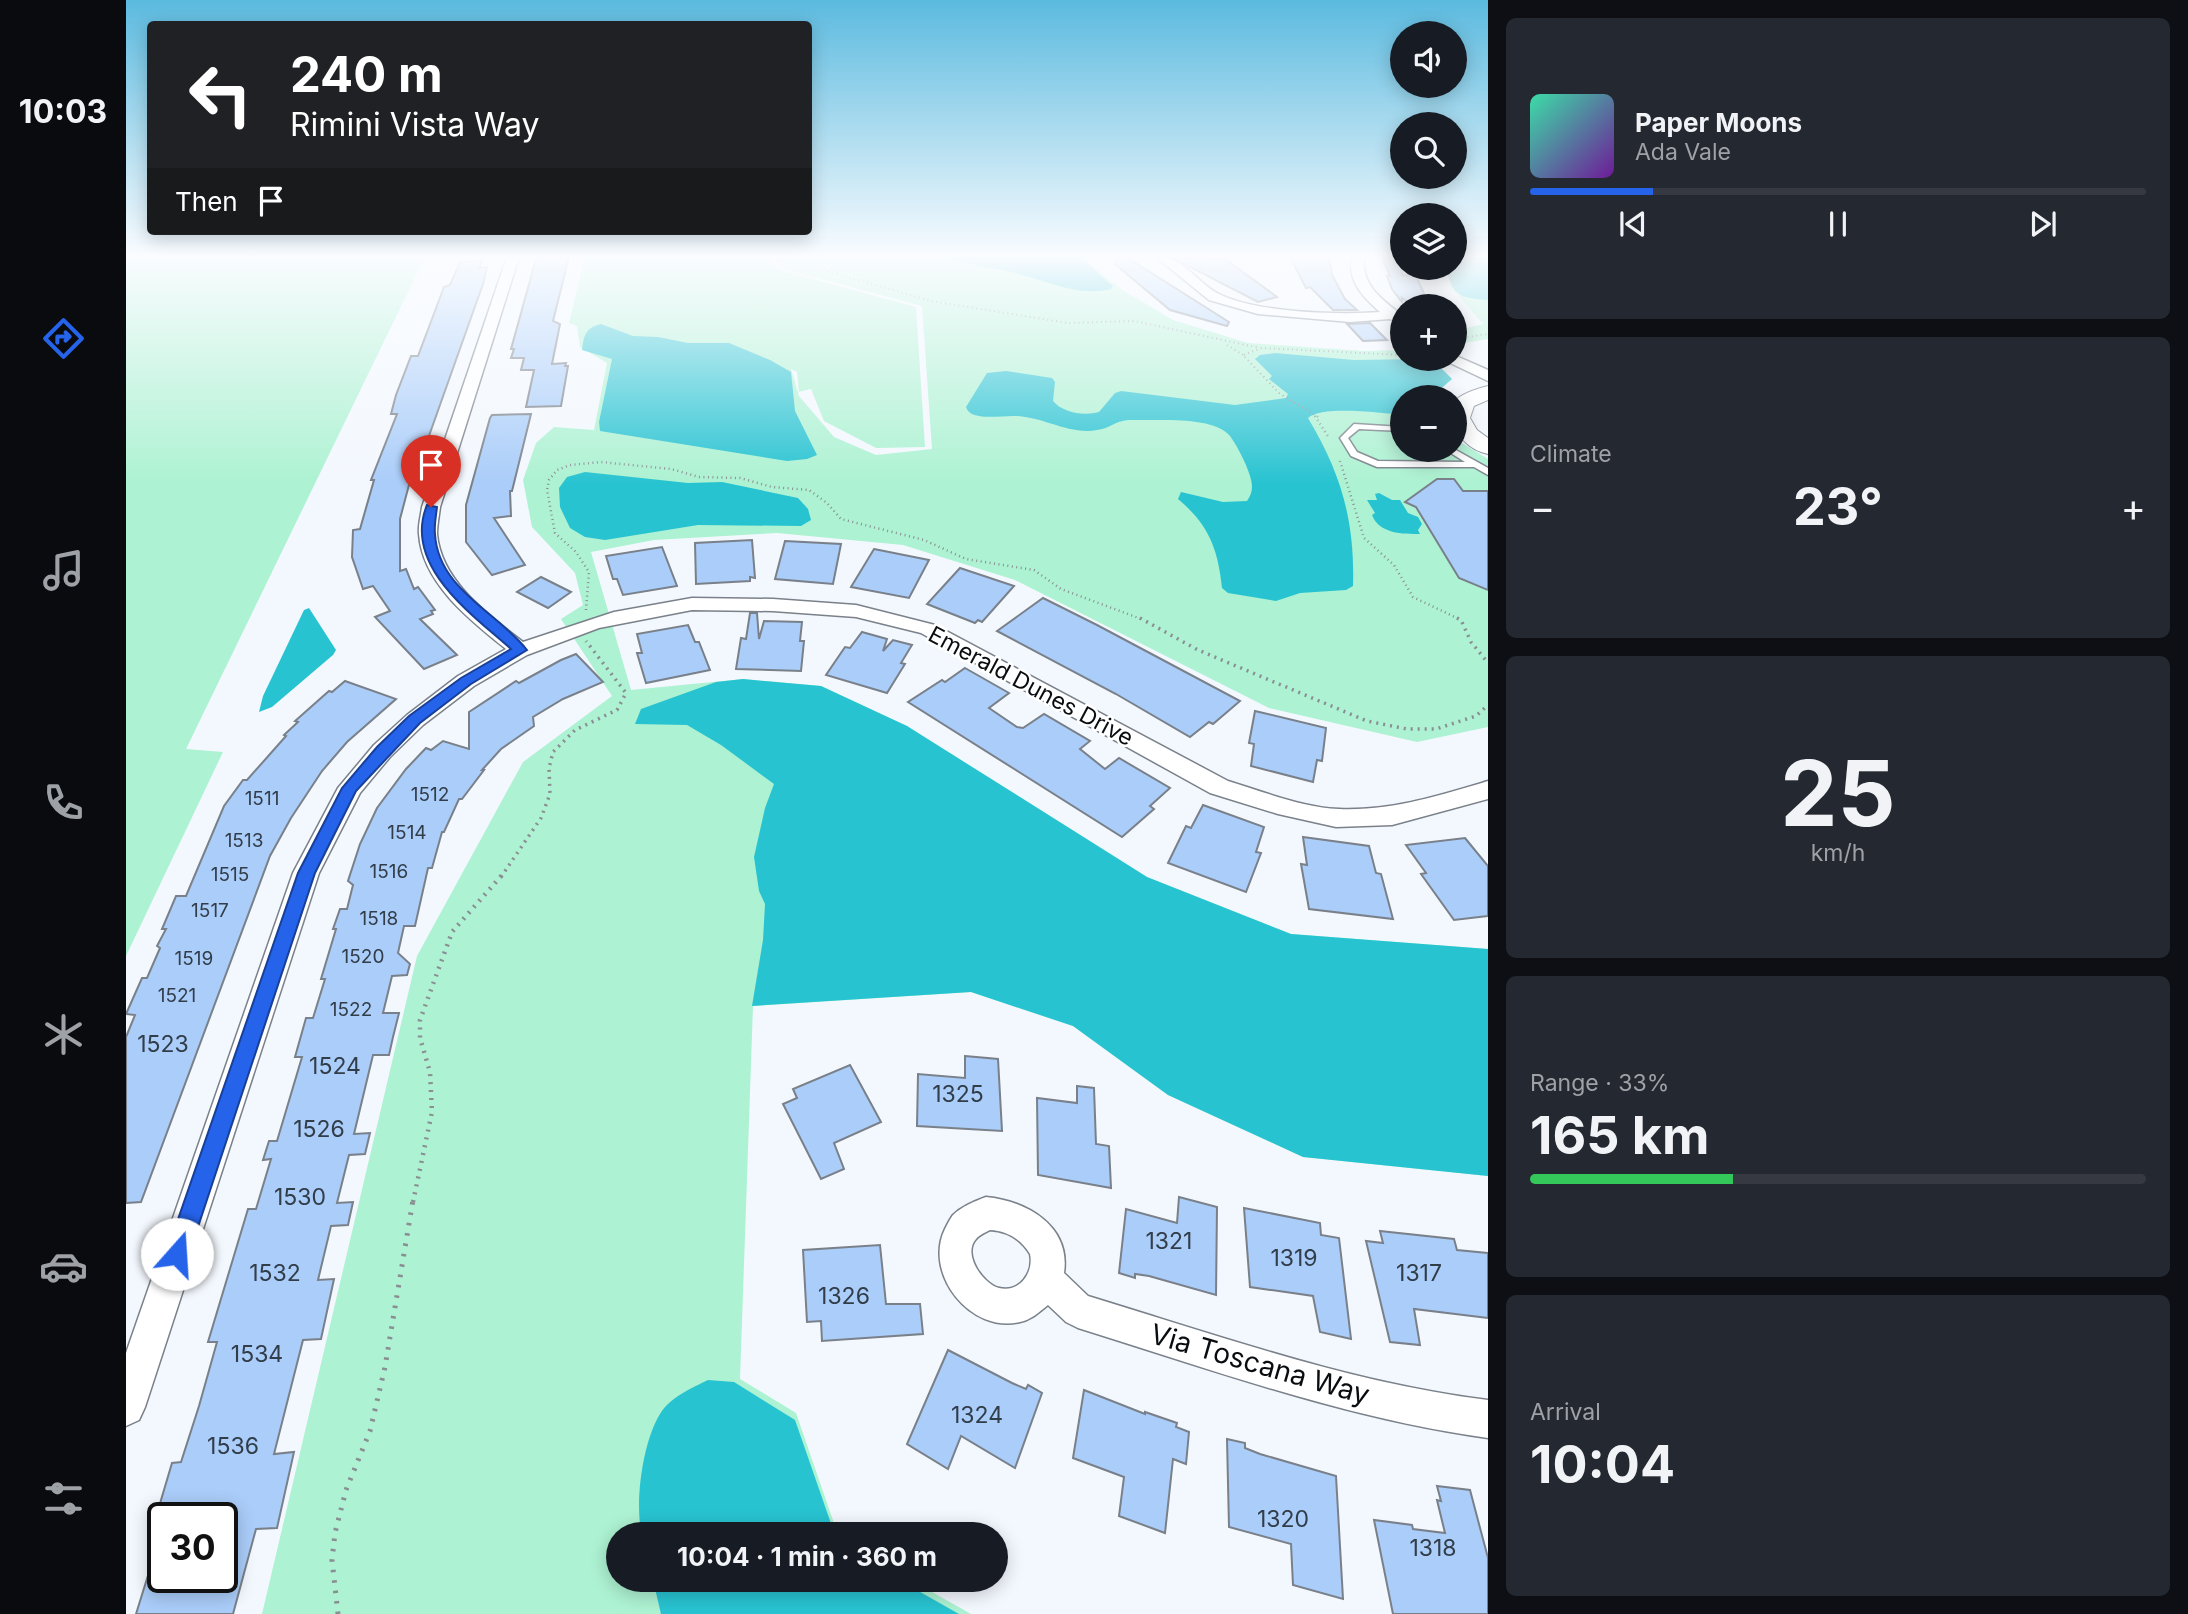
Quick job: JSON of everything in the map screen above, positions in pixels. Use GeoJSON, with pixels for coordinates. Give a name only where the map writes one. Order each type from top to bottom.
{"type":"FeatureCollection","features":[{"type":"Feature","properties":{"kind":"street"},"geometry":{"type":"LineString","coordinates":[[488,332],[431,507],[428,535],[435,558],[451,588],[520,650]]}},
{"type":"Feature","properties":{"kind":"street"},"geometry":{"type":"LineString","coordinates":[[1467,366],[1488,376]]}},
{"type":"Feature","properties":{"kind":"street"},"geometry":{"type":"LineString","coordinates":[[1488,392],[1465,403],[1460,418],[1469,434],[1488,448]]}},
{"type":"Feature","properties":{"kind":"street","name":"Emerald Dunes Drive"},"geometry":{"type":"LineString","coordinates":[[126,1407],[306,873],[324,836],[349,788],[382,751],[415,720],[466,681],[520,650],[621,615],[691,604],[773,605],[856,611],[928,629],[1219,787],[1279,805],[1336,818],[1392,816],[1456,801],[1488,790]]}},
{"type":"Feature","properties":{"kind":"street","name":"Via Toscana Way"},"geometry":{"type":"LineString","coordinates":[[1045,1279],[1078,1310],[1281,1373],[1426,1411],[1488,1419]]}},
{"type":"Feature","properties":{"kind":"lane"},"geometry":{"type":"LineString","coordinates":[[1390,428],[1357,426],[1344,438],[1354,454],[1377,464],[1473,465]]}},
{"type":"Feature","properties":{"kind":"lane"},"geometry":{"type":"LineString","coordinates":[[1467,461],[1488,472]]}},
{"type":"Feature","properties":{"kind":"path"},"geometry":{"type":"LineString","coordinates":[[1181,332],[1262,348],[1390,355]]}},
{"type":"Feature","properties":{"kind":"path"},"geometry":{"type":"LineString","coordinates":[[1467,337],[1488,334]]}},
{"type":"Feature","properties":{"kind":"path"},"geometry":{"type":"LineString","coordinates":[[1222,342],[1243,355],[1279,393],[1319,418],[1332,443]]}},
{"type":"Feature","properties":{"kind":"path"},"geometry":{"type":"LineString","coordinates":[[1243,355],[1262,348]]}},
{"type":"Feature","properties":{"kind":"path"},"geometry":{"type":"LineString","coordinates":[[1338,455],[1364,538],[1394,565],[1413,597],[1461,620],[1471,642],[1488,663]]}},
{"type":"Feature","properties":{"kind":"path"},"geometry":{"type":"LineString","coordinates":[[338,1614],[332,1560],[335,1532],[346,1490],[370,1431],[386,1367],[407,1228],[432,1112],[430,1072],[420,1038],[420,1020],[452,932],[494,887],[541,817],[550,794],[549,768],[553,752],[568,735],[608,716],[626,699],[626,693],[578,629],[588,606],[589,572],[576,552],[555,533],[547,490],[549,480],[556,470],[570,465],[601,462],[671,469],[699,477],[740,478],[772,486],[809,490],[827,503],[841,519],[924,540],[967,559],[1034,570],[1061,589],[1142,619],[1198,650],[1367,721],[1407,729],[1436,729],[1476,716],[1488,705]]}},
{"type":"Feature","properties":{"kind":"green space"},"geometry":{"type":"Polygon","coordinates":[[[126,332],[388,332],[186,749],[223,752],[126,956],[126,332]]]}},
{"type":"Feature","properties":{"kind":"green space"},"geometry":{"type":"Polygon","coordinates":[[[578,332],[918,332],[925,447],[876,448],[824,421],[811,389],[799,392],[797,372],[791,369],[799,396],[834,437],[876,455],[932,449],[924,332],[1213,332],[1248,343],[1390,350],[1390,371],[1442,371],[1452,379],[1445,385],[1390,385],[1390,462],[1467,462],[1467,446],[1488,459],[1488,727],[1417,742],[1269,708],[1015,580],[903,545],[777,533],[654,540],[591,552],[631,690],[743,679],[821,686],[907,726],[1147,877],[1291,934],[1488,949],[1488,1176],[1303,1157],[1168,1095],[1073,1026],[971,992],[753,1006],[740,1379],[796,1413],[834,1522],[606,1522],[606,1592],[932,1592],[971,1614],[262,1614],[417,956],[523,762],[612,696],[561,619],[583,605],[575,573],[532,527],[523,480],[536,443],[554,427],[594,430],[607,363],[580,347],[578,332]]]}},
{"type":"Feature","properties":{"kind":"green space"},"geometry":{"type":"Polygon","coordinates":[[[1467,332],[1488,332],[1488,339],[1467,343],[1467,332]]]}},
{"type":"Feature","properties":{"kind":"water"},"geometry":{"type":"Polygon","coordinates":[[[623,332],[688,343],[729,343],[770,360],[791,372],[795,411],[817,455],[787,461],[600,431],[599,422],[612,359],[582,350],[586,333],[623,332]]]}},
{"type":"Feature","properties":{"kind":"water"},"geometry":{"type":"Polygon","coordinates":[[[1275,353],[1354,360],[1390,359],[1390,371],[1444,371],[1452,379],[1445,385],[1390,385],[1390,414],[1339,411],[1315,414],[1308,418],[1329,458],[1344,498],[1353,562],[1353,586],[1346,590],[1300,593],[1276,601],[1228,593],[1222,588],[1218,561],[1210,538],[1197,518],[1178,499],[1181,492],[1223,502],[1247,501],[1250,497],[1250,474],[1230,436],[1222,429],[1182,420],[1128,420],[1087,431],[1026,417],[974,415],[966,407],[987,373],[1006,371],[1052,378],[1055,382],[1053,401],[1068,411],[1087,414],[1099,412],[1115,393],[1121,391],[1235,405],[1286,398],[1288,394],[1269,379],[1272,376],[1255,359],[1260,355],[1275,353]]]}},
{"type":"Feature","properties":{"kind":"water"},"geometry":{"type":"Polygon","coordinates":[[[585,472],[688,483],[722,482],[798,498],[808,509],[811,520],[801,526],[698,525],[605,540],[585,537],[570,528],[560,507],[559,488],[567,477],[585,472]]]}},
{"type":"Feature","properties":{"kind":"water"},"geometry":{"type":"Polygon","coordinates":[[[1379,493],[1392,500],[1400,500],[1408,513],[1418,517],[1422,524],[1418,530],[1420,534],[1392,532],[1375,521],[1372,515],[1375,513],[1367,500],[1377,500],[1375,494],[1379,493]]]}},
{"type":"Feature","properties":{"kind":"water"},"geometry":{"type":"Polygon","coordinates":[[[309,608],[336,650],[272,707],[259,712],[263,696],[304,610],[309,608]]]}},
{"type":"Feature","properties":{"kind":"water"},"geometry":{"type":"Polygon","coordinates":[[[743,679],[821,686],[907,726],[1147,877],[1291,934],[1488,949],[1488,1176],[1303,1157],[1168,1095],[1073,1026],[971,992],[752,1006],[763,940],[765,904],[759,891],[754,857],[765,808],[774,784],[721,745],[687,725],[635,724],[641,709],[716,682],[743,679]]]}},
{"type":"Feature","properties":{"kind":"water"},"geometry":{"type":"Polygon","coordinates":[[[708,1380],[734,1382],[795,1420],[830,1522],[640,1522],[640,1490],[649,1440],[664,1408],[682,1394],[708,1380]]]}},
{"type":"Feature","properties":{"kind":"water"},"geometry":{"type":"Polygon","coordinates":[[[656,1592],[920,1592],[959,1614],[661,1614],[656,1592]]]}},
{"type":"Feature","properties":{"kind":"building"},"geometry":{"type":"Polygon","coordinates":[[[427,332],[466,332],[414,478],[410,481],[400,519],[400,571],[406,569],[414,589],[418,587],[435,610],[431,611],[433,614],[420,619],[457,655],[424,669],[375,617],[390,611],[373,586],[363,589],[352,557],[353,530],[360,529],[374,480],[371,480],[397,414],[391,414],[396,395],[411,356],[418,356],[427,332]]]}},
{"type":"Feature","properties":{"kind":"building"},"geometry":{"type":"Polygon","coordinates":[[[516,332],[558,332],[552,364],[566,363],[565,366],[568,366],[561,406],[526,407],[534,370],[521,370],[524,358],[511,358],[514,349],[511,349],[516,332]]]}},
{"type":"Feature","properties":{"kind":"building"},"geometry":{"type":"Polygon","coordinates":[[[1355,332],[1379,332],[1387,340],[1363,341],[1355,332]]]}},
{"type":"Feature","properties":{"kind":"building"},"geometry":{"type":"Polygon","coordinates":[[[531,414],[510,491],[511,516],[494,518],[525,565],[492,575],[466,542],[466,505],[492,415],[531,414]]]}},
{"type":"Feature","properties":{"kind":"building"},"geometry":{"type":"Polygon","coordinates":[[[1437,479],[1454,479],[1463,491],[1488,491],[1488,590],[1459,578],[1416,507],[1405,502],[1437,479]]]}},
{"type":"Feature","properties":{"kind":"building"},"geometry":{"type":"Polygon","coordinates":[[[752,540],[755,578],[750,577],[750,581],[696,584],[695,543],[752,540]]]}},
{"type":"Feature","properties":{"kind":"building"},"geometry":{"type":"Polygon","coordinates":[[[785,541],[841,544],[833,584],[775,579],[785,541]]]}},
{"type":"Feature","properties":{"kind":"building"},"geometry":{"type":"Polygon","coordinates":[[[662,547],[677,586],[623,595],[617,579],[613,579],[606,556],[662,547]]]}},
{"type":"Feature","properties":{"kind":"building"},"geometry":{"type":"Polygon","coordinates":[[[874,549],[929,560],[909,598],[851,587],[874,549]]]}},
{"type":"Feature","properties":{"kind":"building"},"geometry":{"type":"Polygon","coordinates":[[[960,568],[1014,586],[982,622],[978,620],[975,623],[927,604],[960,568]]]}},
{"type":"Feature","properties":{"kind":"building"},"geometry":{"type":"Polygon","coordinates":[[[541,577],[571,592],[548,608],[517,592],[541,577]]]}},
{"type":"Feature","properties":{"kind":"building"},"geometry":{"type":"Polygon","coordinates":[[[1043,598],[1240,701],[1213,724],[1209,722],[1190,737],[997,631],[1043,598]]]}},
{"type":"Feature","properties":{"kind":"building"},"geometry":{"type":"Polygon","coordinates":[[[750,613],[757,613],[759,639],[764,621],[802,622],[800,641],[804,641],[801,671],[736,669],[741,638],[746,639],[750,613]]]}},
{"type":"Feature","properties":{"kind":"building"},"geometry":{"type":"Polygon","coordinates":[[[688,625],[695,642],[699,642],[710,670],[646,683],[637,653],[642,653],[637,634],[688,625]]]}},
{"type":"Feature","properties":{"kind":"building"},"geometry":{"type":"Polygon","coordinates":[[[862,632],[887,639],[883,651],[893,640],[912,645],[901,663],[905,664],[887,693],[826,675],[845,647],[850,648],[862,632]]]}},
{"type":"Feature","properties":{"kind":"building"},"geometry":{"type":"Polygon","coordinates":[[[576,654],[603,682],[563,699],[533,717],[534,726],[501,749],[482,770],[462,799],[459,799],[442,832],[432,868],[428,868],[415,926],[404,926],[398,953],[410,964],[407,975],[392,976],[383,1013],[399,1013],[389,1055],[373,1055],[354,1134],[370,1133],[365,1154],[349,1155],[337,1203],[353,1202],[348,1225],[331,1226],[318,1280],[334,1279],[321,1339],[303,1340],[274,1454],[294,1452],[277,1528],[256,1529],[233,1614],[136,1614],[147,1579],[147,1593],[238,1593],[238,1502],[160,1502],[172,1463],[181,1462],[199,1406],[217,1342],[208,1342],[248,1209],[256,1209],[271,1159],[263,1160],[269,1141],[277,1141],[302,1057],[295,1057],[306,1018],[313,1018],[325,979],[321,979],[340,909],[347,909],[353,885],[348,881],[360,844],[377,808],[406,769],[426,748],[431,750],[443,741],[469,749],[469,712],[516,681],[519,683],[576,654]]]}},
{"type":"Feature","properties":{"kind":"building"},"geometry":{"type":"Polygon","coordinates":[[[965,668],[1009,693],[989,708],[1017,727],[1023,728],[1044,714],[1090,741],[1080,749],[1105,769],[1119,758],[1170,788],[1150,806],[1154,809],[1122,837],[908,702],[965,668]]]}},
{"type":"Feature","properties":{"kind":"building"},"geometry":{"type":"Polygon","coordinates":[[[345,681],[396,699],[347,742],[322,771],[270,856],[141,1202],[126,1203],[126,1037],[135,1015],[126,1014],[142,978],[147,978],[160,948],[157,946],[166,929],[162,929],[176,896],[186,896],[224,806],[243,780],[247,780],[298,722],[295,721],[329,691],[332,692],[345,681]]]}},
{"type":"Feature","properties":{"kind":"building"},"geometry":{"type":"Polygon","coordinates":[[[1255,711],[1326,728],[1322,761],[1317,760],[1313,782],[1251,766],[1254,744],[1249,743],[1255,711]]]}},
{"type":"Feature","properties":{"kind":"building"},"geometry":{"type":"Polygon","coordinates":[[[1203,805],[1264,827],[1256,852],[1261,853],[1246,892],[1168,863],[1186,826],[1191,828],[1203,805]]]}},
{"type":"Feature","properties":{"kind":"building"},"geometry":{"type":"Polygon","coordinates":[[[1303,837],[1369,846],[1376,873],[1381,874],[1393,919],[1309,909],[1301,864],[1307,865],[1303,837]]]}},
{"type":"Feature","properties":{"kind":"building"},"geometry":{"type":"Polygon","coordinates":[[[1465,838],[1488,866],[1488,916],[1454,920],[1421,874],[1426,873],[1406,845],[1465,838]]]}},
{"type":"Feature","properties":{"kind":"building"},"geometry":{"type":"Polygon","coordinates":[[[965,1056],[998,1059],[1002,1131],[917,1126],[918,1074],[965,1078],[965,1056]]]}},
{"type":"Feature","properties":{"kind":"building"},"geometry":{"type":"Polygon","coordinates":[[[850,1065],[881,1122],[834,1143],[844,1169],[821,1179],[783,1104],[797,1098],[793,1089],[850,1065]]]}},
{"type":"Feature","properties":{"kind":"building"},"geometry":{"type":"Polygon","coordinates":[[[1077,1086],[1094,1088],[1096,1144],[1109,1146],[1111,1188],[1038,1175],[1037,1098],[1077,1103],[1077,1086]]]}},
{"type":"Feature","properties":{"kind":"building"},"geometry":{"type":"Polygon","coordinates":[[[1179,1197],[1217,1207],[1216,1295],[1149,1276],[1135,1274],[1135,1278],[1119,1273],[1126,1209],[1177,1223],[1179,1197]]]}},
{"type":"Feature","properties":{"kind":"building"},"geometry":{"type":"Polygon","coordinates":[[[1244,1208],[1320,1223],[1321,1235],[1339,1238],[1351,1339],[1320,1332],[1313,1296],[1250,1287],[1244,1208]]]}},
{"type":"Feature","properties":{"kind":"building"},"geometry":{"type":"Polygon","coordinates":[[[1380,1231],[1454,1239],[1457,1250],[1488,1253],[1488,1318],[1414,1309],[1420,1345],[1390,1342],[1366,1241],[1383,1243],[1380,1231]]]}},
{"type":"Feature","properties":{"kind":"building"},"geometry":{"type":"Polygon","coordinates":[[[880,1245],[886,1304],[920,1304],[923,1334],[822,1341],[821,1321],[807,1322],[803,1250],[880,1245]]]}},
{"type":"Feature","properties":{"kind":"building"},"geometry":{"type":"Polygon","coordinates":[[[948,1350],[1012,1383],[1026,1389],[1028,1385],[1042,1393],[1015,1468],[961,1436],[948,1469],[907,1444],[948,1350]]]}},
{"type":"Feature","properties":{"kind":"building"},"geometry":{"type":"Polygon","coordinates":[[[1084,1390],[1145,1414],[1177,1423],[1176,1427],[1189,1432],[1186,1464],[1173,1459],[1165,1533],[1119,1516],[1124,1477],[1073,1458],[1084,1390]]]}},
{"type":"Feature","properties":{"kind":"building"},"geometry":{"type":"Polygon","coordinates":[[[1227,1439],[1245,1443],[1245,1448],[1260,1454],[1336,1476],[1343,1599],[1293,1585],[1291,1544],[1229,1527],[1227,1439]]]}},
{"type":"Feature","properties":{"kind":"building"},"geometry":{"type":"Polygon","coordinates":[[[1437,1486],[1470,1490],[1488,1558],[1488,1614],[1393,1614],[1374,1520],[1445,1533],[1437,1500],[1441,1501],[1437,1486]]]}},
{"type":"Feature","properties":{"kind":"route"},"geometry":{"type":"LineString","coordinates":[[177,1254],[306,873],[349,788],[415,720],[466,681],[520,650],[489,625],[451,588],[435,558],[428,535],[431,507]]}}]}
